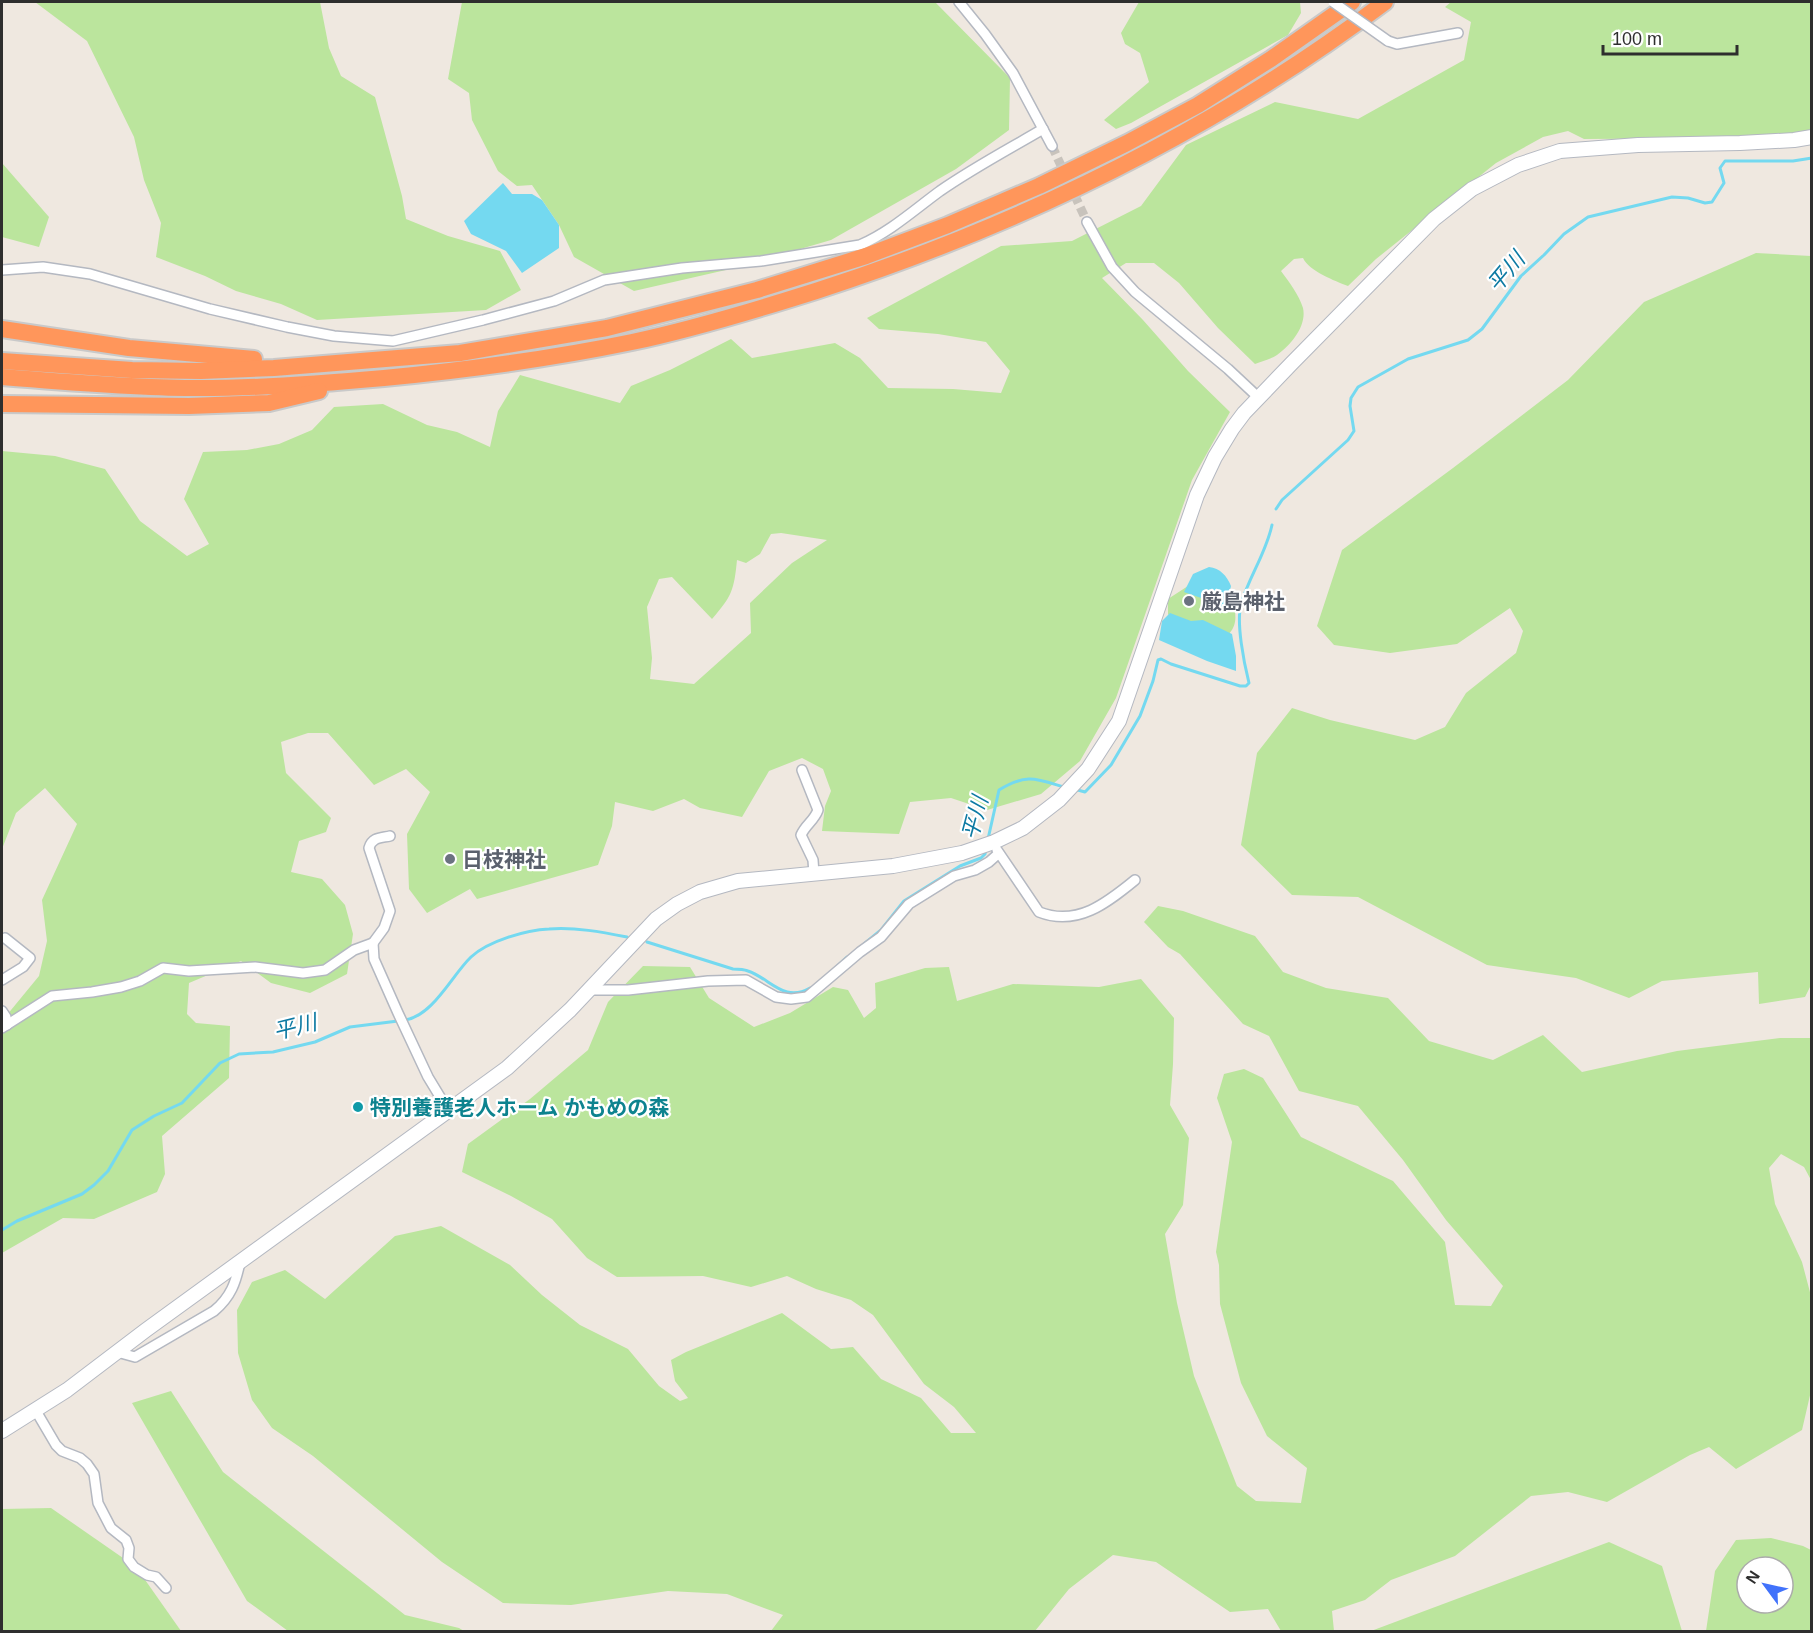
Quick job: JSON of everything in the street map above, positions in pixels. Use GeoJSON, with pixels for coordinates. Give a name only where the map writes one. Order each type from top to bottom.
{"type":"FeatureCollection","features":[{"type":"Feature","properties":{"kind":"highway"},"geometry":{"type":"LineString","coordinates":[[2,361],[80,368],[178,371],[274,368],[460,353],[607,328],[757,290],[866,256],[948,225],[1029,190],[1127,143],[1198,105],[1271,59],[1352,2]]}},
{"type":"Feature","properties":{"kind":"highway"},"geometry":{"type":"LineString","coordinates":[[2,377],[187,388],[330,383],[465,370],[630,342],[680,331],[866,274],[1001,223],[1069,193],[1192,129],[1289,69],[1385,2]]}},
{"type":"Feature","properties":{"kind":"highway"},"geometry":{"type":"LineString","coordinates":[[2,324],[34,334]]}},
{"type":"Feature","properties":{"kind":"highway"},"geometry":{"type":"LineString","coordinates":[[2,329],[129,348],[249,359],[295,358],[320,364]]}},
{"type":"Feature","properties":{"kind":"highway"},"geometry":{"type":"LineString","coordinates":[[2,414],[58,414],[269,403],[330,389],[421,381],[465,370]]}},
{"type":"Feature","properties":{"kind":"highway"},"geometry":{"type":"LineString","coordinates":[[2,404],[189,406]]}},
{"type":"Feature","properties":{"kind":"street"},"geometry":{"type":"LineString","coordinates":[[959,2],[1013,73],[1052,146]]}},
{"type":"Feature","properties":{"kind":"street"},"geometry":{"type":"LineString","coordinates":[[1333,2],[1388,41],[1397,44],[1458,33]]}},
{"type":"Feature","properties":{"kind":"street"},"geometry":{"type":"LineString","coordinates":[[2,270],[43,267],[90,274],[210,309],[287,327],[333,336],[393,341],[554,301],[604,280],[682,268],[761,261],[860,245],[888,230],[941,190],[1043,129]]}},
{"type":"Feature","properties":{"kind":"street"},"geometry":{"type":"LineString","coordinates":[[2,1431],[36,1411],[507,1068],[590,990],[656,919],[688,897],[738,880],[814,874],[953,856],[992,846],[1042,814],[1071,788],[1097,756],[1119,721],[1192,509],[1215,457],[1232,429],[1259,398],[1434,219],[1472,189],[1507,170],[1560,152],[1598,147],[1794,140],[1812,137]]}},
{"type":"Feature","properties":{"kind":"street"},"geometry":{"type":"LineString","coordinates":[[1087,222],[1112,267],[1135,292],[1228,369],[1259,398]]}},
{"type":"Feature","properties":{"kind":"street"},"geometry":{"type":"LineString","coordinates":[[802,770],[818,810],[815,818],[801,835],[813,860],[814,874]]}},
{"type":"Feature","properties":{"kind":"street"},"geometry":{"type":"LineString","coordinates":[[4,1026],[52,996],[121,987],[140,981],[163,968],[189,971],[255,967],[303,973],[325,970],[354,950],[373,943],[384,928],[390,911],[369,848],[376,839],[390,836]]}},
{"type":"Feature","properties":{"kind":"street"},"geometry":{"type":"LineString","coordinates":[[992,846],[1040,912],[1049,916],[1062,918],[1081,915],[1102,905],[1135,880]]}},
{"type":"Feature","properties":{"kind":"street"},"geometry":{"type":"LineString","coordinates":[[590,990],[628,990],[708,981],[747,980],[776,997],[791,999],[807,997],[881,937],[909,904],[954,876],[975,870],[989,862],[992,846]]}},
{"type":"Feature","properties":{"kind":"street"},"geometry":{"type":"LineString","coordinates":[[2,980],[23,967],[30,958],[5,938]]}},
{"type":"Feature","properties":{"kind":"street"},"geometry":{"type":"LineString","coordinates":[[373,943],[374,959],[398,1013],[428,1077],[448,1110]]}},
{"type":"Feature","properties":{"kind":"street"},"geometry":{"type":"LineString","coordinates":[[2,1011],[6,1017],[4,1026]]}},
{"type":"Feature","properties":{"kind":"street"},"geometry":{"type":"LineString","coordinates":[[117,1352],[135,1357],[214,1311],[230,1294],[237,1278],[240,1262]]}},
{"type":"Feature","properties":{"kind":"street"},"geometry":{"type":"LineString","coordinates":[[36,1411],[56,1445],[62,1451],[80,1458],[94,1474],[98,1503],[111,1528],[126,1540],[129,1548],[128,1559],[134,1567],[147,1575],[156,1577],[166,1588]]}},
{"type":"Feature","properties":{"kind":"green space"},"geometry":{"type":"Polygon","coordinates":[[[35,2],[320,2],[329,48],[341,76],[375,97],[406,219],[448,236],[500,251],[521,290],[486,310],[317,320],[281,304],[236,291],[156,257],[161,223],[144,180],[134,137],[87,41],[35,2]]]}},
{"type":"Feature","properties":{"kind":"green space"},"geometry":{"type":"Polygon","coordinates":[[[462,2],[935,2],[1010,78],[1009,130],[956,169],[831,240],[739,267],[634,291],[574,257],[559,225],[532,185],[517,186],[498,171],[472,120],[469,93],[448,79],[462,2]]]}},
{"type":"Feature","properties":{"kind":"green space"},"geometry":{"type":"Polygon","coordinates":[[[1139,2],[1300,2],[1301,13],[1288,35],[1131,123],[1116,129],[1104,120],[1149,82],[1140,53],[1125,44],[1121,33],[1139,2]]]}},
{"type":"Feature","properties":{"kind":"green space"},"geometry":{"type":"Polygon","coordinates":[[[1451,2],[1811,2],[1811,133],[1757,138],[1584,139],[1568,131],[1543,137],[1496,163],[1376,259],[1348,286],[1316,271],[1303,258],[1294,259],[1281,271],[1303,308],[1303,322],[1297,335],[1282,351],[1272,358],[1255,364],[1218,328],[1179,283],[1154,263],[1126,263],[1102,278],[1188,371],[1230,412],[1192,480],[1116,698],[1080,761],[1041,794],[987,810],[951,798],[910,802],[899,834],[822,831],[825,806],[831,791],[823,769],[802,758],[769,771],[742,817],[700,808],[684,799],[653,811],[615,802],[612,826],[598,865],[477,899],[470,889],[427,913],[409,889],[407,834],[430,792],[406,769],[374,785],[328,733],[308,733],[281,742],[286,773],[331,818],[326,832],[299,841],[291,872],[322,879],[345,905],[353,934],[347,974],[310,993],[271,983],[241,961],[189,983],[187,1014],[196,1023],[230,1026],[229,1078],[162,1136],[165,1174],[157,1192],[94,1219],[63,1218],[2,1253],[2,1021],[39,976],[47,941],[42,900],[77,824],[45,788],[16,813],[2,849],[2,451],[55,456],[105,469],[140,521],[187,556],[209,544],[184,499],[203,452],[247,450],[279,444],[312,430],[334,407],[383,404],[427,425],[457,432],[490,447],[498,411],[520,375],[620,403],[631,386],[670,370],[731,339],[752,358],[835,343],[860,358],[888,388],[953,389],[1001,393],[1010,371],[986,342],[938,334],[879,329],[867,318],[1001,246],[1072,241],[1141,206],[1186,145],[1275,102],[1358,119],[1464,60],[1471,22],[1445,7],[1451,2]],[[781,533],[771,534],[760,554],[746,563],[737,560],[731,592],[712,619],[672,577],[659,579],[647,607],[652,658],[650,679],[694,684],[751,633],[750,603],[792,563],[827,540],[781,533]]]}},
{"type":"Feature","properties":{"kind":"green space"},"geometry":{"type":"Polygon","coordinates":[[[2,163],[49,217],[39,247],[2,237],[2,163]]]}},
{"type":"Feature","properties":{"kind":"green space"},"geometry":{"type":"Polygon","coordinates":[[[1756,253],[1811,256],[1812,983],[1805,997],[1759,1004],[1758,972],[1662,981],[1629,998],[1576,978],[1487,965],[1358,897],[1292,895],[1241,845],[1257,753],[1292,708],[1330,720],[1415,740],[1445,727],[1466,693],[1516,653],[1523,631],[1510,608],[1457,644],[1390,653],[1334,645],[1317,626],[1342,550],[1568,380],[1644,302],[1756,253]]]}},
{"type":"Feature","properties":{"kind":"green space"},"geometry":{"type":"Polygon","coordinates":[[[1188,586],[1221,603],[1230,601],[1233,603],[1235,622],[1226,637],[1171,619],[1168,614],[1168,599],[1188,586]]]}},
{"type":"Feature","properties":{"kind":"green space"},"geometry":{"type":"Polygon","coordinates":[[[1158,906],[1183,911],[1255,936],[1283,972],[1326,988],[1388,998],[1429,1041],[1493,1060],[1543,1035],[1582,1072],[1677,1051],[1780,1038],[1811,1038],[1811,1180],[1804,1167],[1781,1154],[1769,1168],[1775,1204],[1802,1262],[1811,1296],[1811,1391],[1802,1430],[1736,1469],[1709,1447],[1690,1455],[1607,1502],[1568,1492],[1531,1496],[1455,1556],[1391,1580],[1365,1600],[1332,1611],[1334,1631],[1281,1631],[1268,1609],[1230,1612],[1156,1562],[1113,1555],[1069,1589],[1035,1631],[771,1631],[783,1615],[727,1594],[668,1591],[571,1605],[503,1603],[442,1562],[313,1456],[272,1428],[252,1400],[238,1353],[237,1310],[252,1282],[285,1270],[325,1299],[395,1236],[441,1226],[510,1265],[542,1295],[580,1325],[628,1349],[659,1386],[680,1401],[688,1398],[675,1381],[671,1360],[782,1313],[831,1349],[853,1347],[881,1379],[921,1398],[951,1433],[976,1433],[954,1407],[924,1384],[873,1315],[851,1300],[816,1289],[787,1276],[751,1287],[703,1276],[617,1277],[587,1258],[552,1219],[462,1172],[468,1144],[530,1099],[588,1050],[608,1002],[643,966],[690,967],[709,998],[754,1027],[790,1013],[833,987],[848,990],[864,1018],[876,1008],[875,983],[925,968],[949,967],[957,1001],[1013,984],[1099,987],[1141,979],[1174,1018],[1170,1105],[1189,1138],[1183,1205],[1165,1234],[1177,1303],[1194,1376],[1237,1486],[1256,1501],[1301,1503],[1307,1468],[1267,1436],[1241,1383],[1220,1304],[1219,1265],[1216,1252],[1232,1142],[1217,1098],[1224,1074],[1244,1069],[1263,1078],[1301,1137],[1393,1181],[1445,1242],[1455,1305],[1491,1306],[1503,1286],[1446,1220],[1403,1160],[1358,1106],[1299,1091],[1269,1036],[1243,1024],[1180,954],[1168,947],[1144,922],[1158,906]]]}},
{"type":"Feature","properties":{"kind":"green space"},"geometry":{"type":"Polygon","coordinates":[[[171,1391],[223,1472],[405,1615],[464,1631],[288,1631],[247,1601],[132,1403],[171,1391]]]}},
{"type":"Feature","properties":{"kind":"green space"},"geometry":{"type":"Polygon","coordinates":[[[51,1508],[136,1567],[181,1631],[2,1631],[2,1509],[51,1508]]]}},
{"type":"Feature","properties":{"kind":"green space"},"geometry":{"type":"Polygon","coordinates":[[[1771,1538],[1811,1550],[1811,1631],[1706,1631],[1715,1571],[1736,1540],[1771,1538]]]}},
{"type":"Feature","properties":{"kind":"green space"},"geometry":{"type":"Polygon","coordinates":[[[1609,1542],[1662,1566],[1682,1631],[1371,1631],[1609,1542]]]}},
{"type":"Feature","properties":{"kind":"water"},"geometry":{"type":"Polygon","coordinates":[[[503,183],[512,194],[532,194],[542,200],[559,225],[559,248],[522,273],[506,251],[471,234],[464,221],[503,183]]]}},
{"type":"Feature","properties":{"kind":"water"},"geometry":{"type":"Polygon","coordinates":[[[1209,567],[1223,573],[1231,586],[1227,607],[1223,613],[1212,609],[1201,598],[1184,592],[1193,574],[1209,567]]]}},
{"type":"Feature","properties":{"kind":"water"},"geometry":{"type":"Polygon","coordinates":[[[1170,613],[1191,621],[1203,620],[1232,634],[1236,671],[1159,640],[1162,621],[1170,613]]]}},
{"type":"Feature","properties":{"kind":"waterway","name":"平川"},"geometry":{"type":"LineString","coordinates":[[1276,509],[1282,500],[1348,440],[1354,431],[1351,398],[1358,387],[1408,359],[1468,340],[1482,329],[1521,276],[1564,234],[1588,217],[1672,197],[1688,198],[1705,203],[1712,202],[1724,183],[1720,168],[1725,161],[1793,161],[1812,158]]}},
{"type":"Feature","properties":{"kind":"waterway","name":"平川"},"geometry":{"type":"LineString","coordinates":[[1074,789],[1085,792],[1111,765],[1140,716],[1158,660],[1161,659],[1240,686],[1246,686],[1249,683],[1241,643],[1239,622],[1241,604],[1272,525]]}},
{"type":"Feature","properties":{"kind":"waterway","name":"平川"},"geometry":{"type":"LineString","coordinates":[[988,839],[999,790],[1024,779],[1064,787]]}},
{"type":"Feature","properties":{"kind":"waterway","name":"平川"},"geometry":{"type":"LineString","coordinates":[[864,944],[881,930],[904,901],[960,866],[981,858],[986,849]]}},
{"type":"Feature","properties":{"kind":"waterway","name":"平川"},"geometry":{"type":"LineString","coordinates":[[405,1020],[415,1017],[433,1003],[478,951],[508,937],[540,930],[559,929],[588,930],[627,937]]}},
{"type":"Feature","properties":{"kind":"waterway","name":"平川"},"geometry":{"type":"LineString","coordinates":[[647,942],[733,969],[748,971],[785,991],[793,993],[810,988]]}},
{"type":"Feature","properties":{"kind":"waterway","name":"平川"},"geometry":{"type":"LineString","coordinates":[[834,969],[847,957]]}},
{"type":"Feature","properties":{"kind":"waterway","name":"平川"},"geometry":{"type":"LineString","coordinates":[[2,1230],[17,1221],[82,1194],[94,1185],[108,1171],[132,1130],[154,1116],[182,1103],[220,1063],[239,1054],[273,1052],[315,1042],[350,1027],[398,1021]]}},
{"type":"Feature","properties":{"kind":"tunnel"},"geometry":{"type":"LineString","coordinates":[[1052,146],[1087,222]]}},
{"type":"Feature","properties":{"kind":"place","name":"厳島神社"},"geometry":{"type":"Point","coordinates":[1189,601]}},
{"type":"Feature","properties":{"kind":"place","name":"日枝神社"},"geometry":{"type":"Point","coordinates":[450,859]}},
{"type":"Feature","properties":{"kind":"place","name":"特別養護老人ホーム かもめの森"},"geometry":{"type":"Point","coordinates":[358,1107]}}]}
